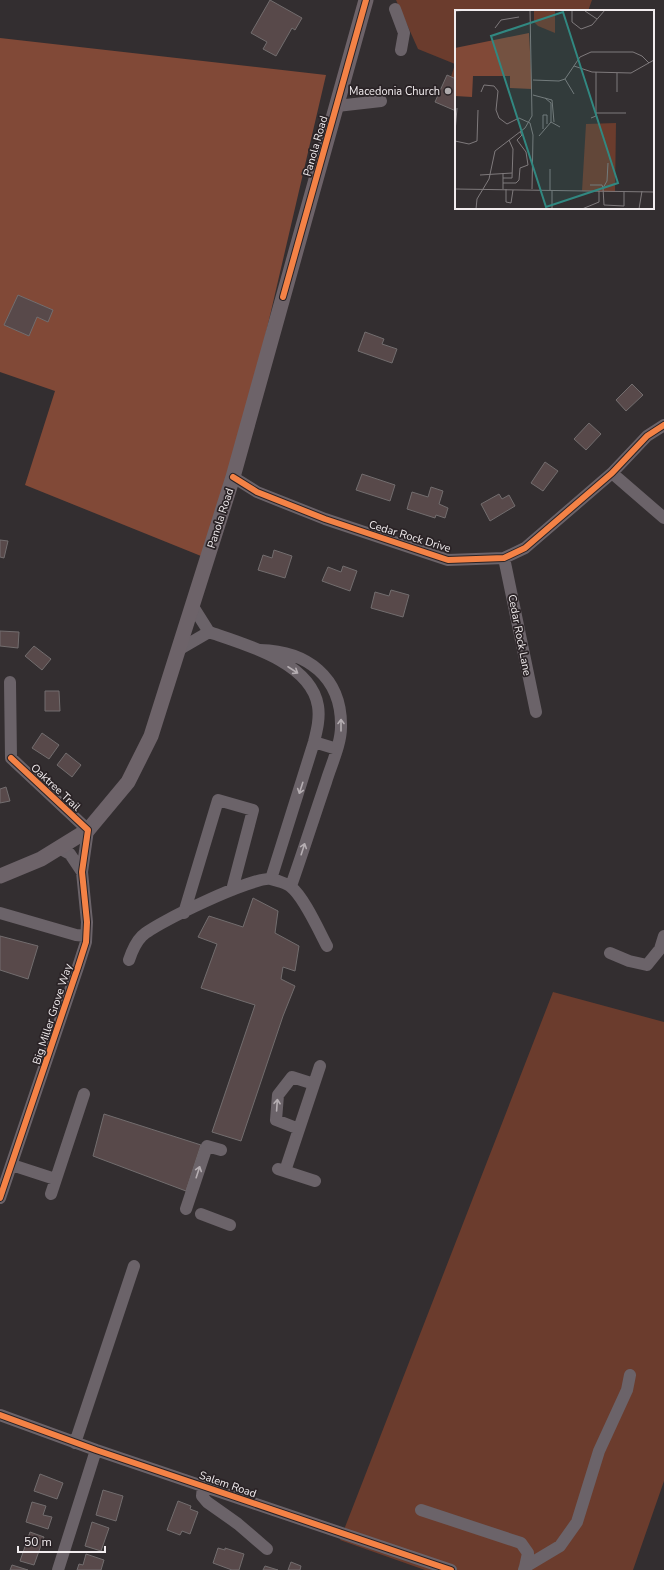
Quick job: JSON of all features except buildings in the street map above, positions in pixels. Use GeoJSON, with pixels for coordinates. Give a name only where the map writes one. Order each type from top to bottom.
{"type":"FeatureCollection","features":[{"type":"Feature","properties":{"kind":"main road","name":"Panola Road"},"geometry":{"type":"LineString","coordinates":[[0,876],[41,859],[88,830],[128,782],[151,736],[233,477],[366,0]]}},
{"type":"Feature","properties":{"kind":"street"},"geometry":{"type":"LineString","coordinates":[[395,9],[404,33],[401,50]]}},
{"type":"Feature","properties":{"kind":"street"},"geometry":{"type":"LineString","coordinates":[[337,106],[381,101]]}},
{"type":"Feature","properties":{"kind":"street","name":"Cedar Rock Drive"},"geometry":{"type":"LineString","coordinates":[[233,477],[257,492],[324,519],[448,560],[504,558],[525,548],[612,473],[647,436],[664,425]]}},
{"type":"Feature","properties":{"kind":"street"},"geometry":{"type":"LineString","coordinates":[[612,473],[664,518]]}},
{"type":"Feature","properties":{"kind":"street","name":"Cedar Rock Lane"},"geometry":{"type":"LineString","coordinates":[[504,558],[536,712]]}},
{"type":"Feature","properties":{"kind":"street"},"geometry":{"type":"LineString","coordinates":[[192,605],[208,632],[259,650],[297,671],[310,686],[318,705],[318,721],[314,742],[271,879]]}},
{"type":"Feature","properties":{"kind":"street"},"geometry":{"type":"LineString","coordinates":[[178,650],[208,632]]}},
{"type":"Feature","properties":{"kind":"street"},"geometry":{"type":"LineString","coordinates":[[259,650],[279,650],[307,661],[328,679],[339,701],[342,728],[337,749],[291,886]]}},
{"type":"Feature","properties":{"kind":"street"},"geometry":{"type":"LineString","coordinates":[[5,761],[10,682]]}},
{"type":"Feature","properties":{"kind":"street"},"geometry":{"type":"LineString","coordinates":[[314,742],[337,749]]}},
{"type":"Feature","properties":{"kind":"street","name":"Oaktree Trail"},"geometry":{"type":"LineString","coordinates":[[5,761],[88,830]]}},
{"type":"Feature","properties":{"kind":"street"},"geometry":{"type":"LineString","coordinates":[[184,912],[218,800],[253,810],[232,890]]}},
{"type":"Feature","properties":{"kind":"street","name":"Big Miller Grove Way"},"geometry":{"type":"LineString","coordinates":[[0,1198],[76,974],[86,936],[87,922],[82,872],[88,830]]}},
{"type":"Feature","properties":{"kind":"street"},"geometry":{"type":"LineString","coordinates":[[59,848],[70,854],[82,872]]}},
{"type":"Feature","properties":{"kind":"street"},"geometry":{"type":"LineString","coordinates":[[129,960],[132,949],[142,935],[184,912],[232,890],[271,879],[291,886],[303,903],[327,946]]}},
{"type":"Feature","properties":{"kind":"street"},"geometry":{"type":"LineString","coordinates":[[0,913],[76,935],[86,936]]}},
{"type":"Feature","properties":{"kind":"street"},"geometry":{"type":"LineString","coordinates":[[610,953],[629,961],[647,965],[660,949],[664,936]]}},
{"type":"Feature","properties":{"kind":"street"},"geometry":{"type":"LineString","coordinates":[[315,1181],[282,1170],[320,1066]]}},
{"type":"Feature","properties":{"kind":"street"},"geometry":{"type":"LineString","coordinates":[[298,1129],[276,1120],[278,1095],[292,1077],[314,1084]]}},
{"type":"Feature","properties":{"kind":"street"},"geometry":{"type":"LineString","coordinates":[[51,1194],[84,1094]]}},
{"type":"Feature","properties":{"kind":"street"},"geometry":{"type":"LineString","coordinates":[[186,1209],[207,1146],[221,1150]]}},
{"type":"Feature","properties":{"kind":"street"},"geometry":{"type":"LineString","coordinates":[[12,1165],[56,1179]]}},
{"type":"Feature","properties":{"kind":"street"},"geometry":{"type":"LineString","coordinates":[[200,1214],[230,1224]]}},
{"type":"Feature","properties":{"kind":"street"},"geometry":{"type":"LineString","coordinates":[[75,1443],[134,1266]]}},
{"type":"Feature","properties":{"kind":"street"},"geometry":{"type":"LineString","coordinates":[[525,1568],[560,1546],[577,1522],[599,1451],[627,1390],[630,1375]]}},
{"type":"Feature","properties":{"kind":"street","name":"Salem Road"},"geometry":{"type":"LineString","coordinates":[[0,1415],[75,1443],[451,1570]]}},
{"type":"Feature","properties":{"kind":"street"},"geometry":{"type":"LineString","coordinates":[[58,1570],[96,1450]]}},
{"type":"Feature","properties":{"kind":"street"},"geometry":{"type":"LineString","coordinates":[[203,1486],[202,1496],[206,1502],[238,1524],[267,1549]]}},
{"type":"Feature","properties":{"kind":"street"},"geometry":{"type":"LineString","coordinates":[[421,1510],[521,1543],[528,1553],[525,1568]]}},
{"type":"Feature","properties":{"kind":"shaded area"},"geometry":{"type":"Polygon","coordinates":[[[396,0],[592,0],[588,10],[455,10],[455,64],[418,49],[396,0]]]}},
{"type":"Feature","properties":{"kind":"shaded area"},"geometry":{"type":"Polygon","coordinates":[[[0,38],[326,75],[231,483],[201,556],[25,485],[55,391],[0,372],[0,38]]]}},
{"type":"Feature","properties":{"kind":"shaded area"},"geometry":{"type":"Polygon","coordinates":[[[455,64],[455,79],[451,77],[455,64]]]}},
{"type":"Feature","properties":{"kind":"shaded area"},"geometry":{"type":"Polygon","coordinates":[[[553,992],[664,1022],[664,1481],[633,1570],[425,1570],[340,1540],[553,992]]]}},
{"type":"Feature","properties":{"kind":"cycle path"},"geometry":{"type":"LineString","coordinates":[[283,297],[366,0]]}},
{"type":"Feature","properties":{"kind":"cycle path"},"geometry":{"type":"LineString","coordinates":[[233,477],[257,492],[325,519],[448,560],[504,558],[525,548],[612,473],[647,436],[664,425]]}},
{"type":"Feature","properties":{"kind":"cycle path"},"geometry":{"type":"LineString","coordinates":[[0,1198],[86,942],[87,922],[82,872],[88,830],[11,758]]}},
{"type":"Feature","properties":{"kind":"cycle path"},"geometry":{"type":"LineString","coordinates":[[0,1415],[96,1450],[451,1570]]}},
{"type":"Feature","properties":{"kind":"place","name":"Macedonia Church"},"geometry":{"type":"Point","coordinates":[448,91]}}]}
